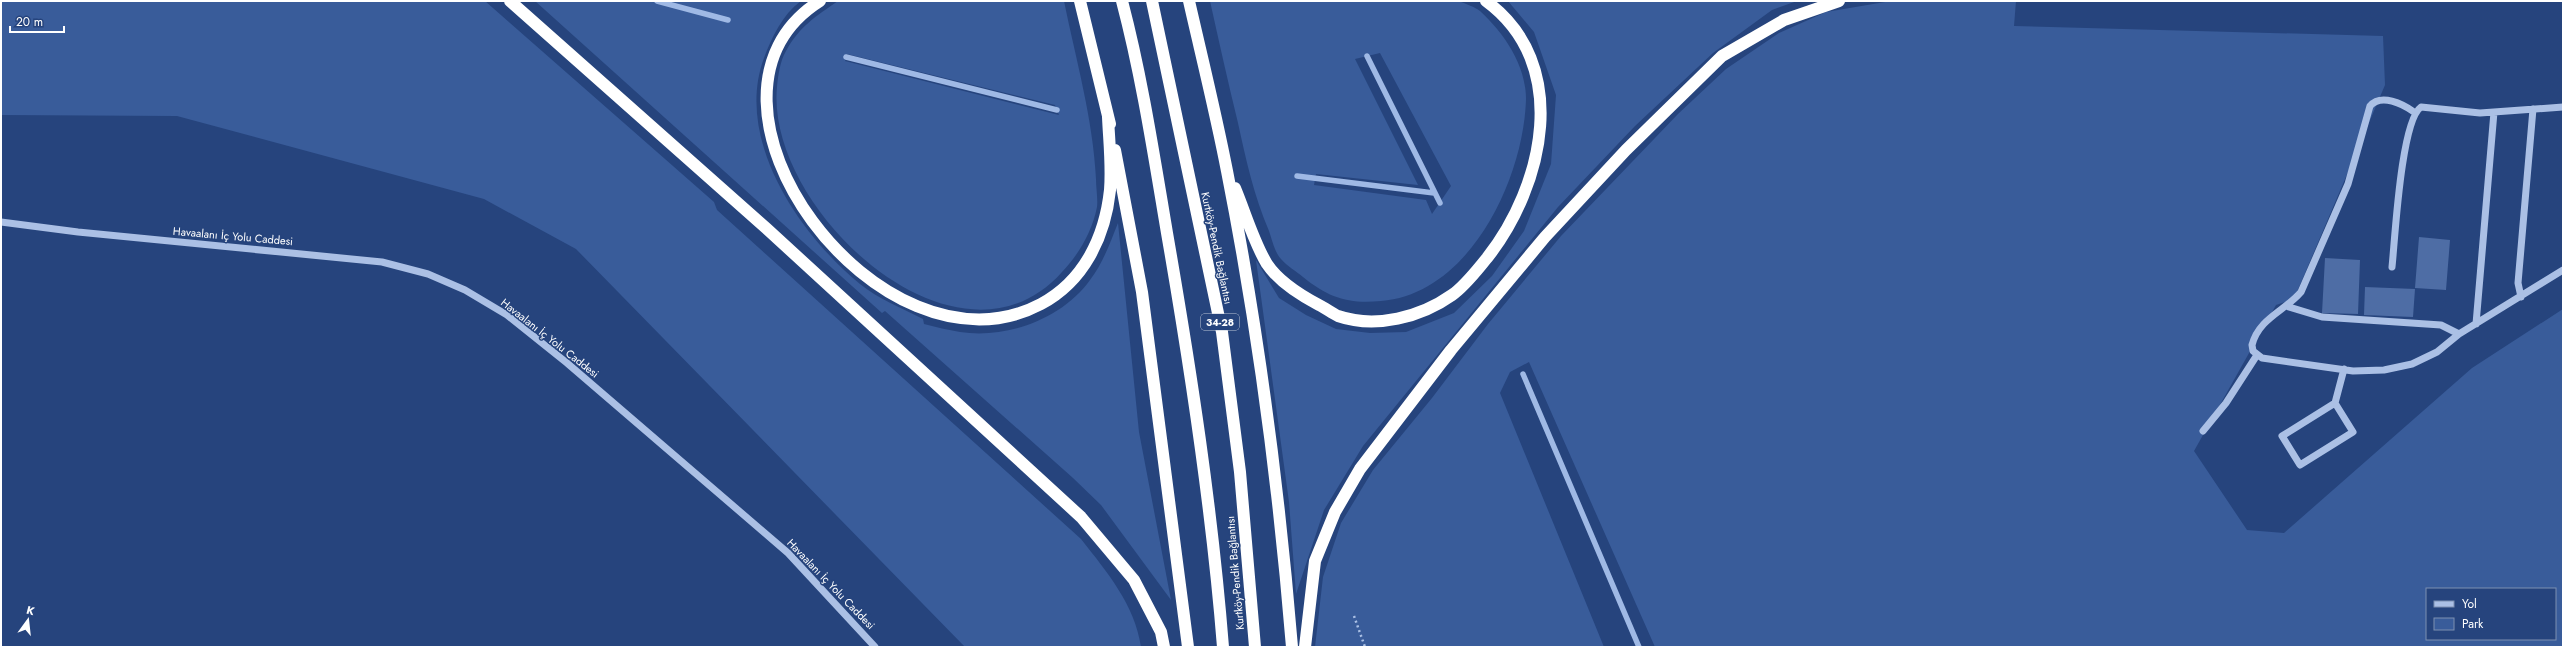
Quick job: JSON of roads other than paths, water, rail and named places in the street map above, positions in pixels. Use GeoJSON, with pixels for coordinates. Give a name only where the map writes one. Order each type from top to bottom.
{"type":"FeatureCollection","features":[{"type":"Feature","properties":{"kind":"highway"},"geometry":{"type":"LineString","coordinates":[[510,1],[766,228],[1081,517],[1134,580],[1161,632],[1164,647]]}},
{"type":"Feature","properties":{"kind":"highway"},"geometry":{"type":"LineString","coordinates":[[820,1],[796,21],[780,44],[770,72],[766,102],[772,139],[780,164],[797,198],[819,231],[848,263],[890,293],[920,309],[953,317],[983,321],[1022,314],[1052,298],[1076,278],[1092,254],[1102,227],[1110,189],[1108,116]]}},
{"type":"Feature","properties":{"kind":"highway"},"geometry":{"type":"LineString","coordinates":[[1080,1],[1108,116],[1142,292],[1188,647]]}},
{"type":"Feature","properties":{"kind":"highway","name":"Kurtköy-Pendik Bağlantısı"},"geometry":{"type":"LineString","coordinates":[[1122,1],[1159,184],[1186,340],[1207,486],[1223,647]]}},
{"type":"Feature","properties":{"kind":"highway","name":"Kurtköy-Pendik Bağlantısı"},"geometry":{"type":"LineString","coordinates":[[1152,1],[1222,332],[1240,472],[1255,647]]}},
{"type":"Feature","properties":{"kind":"highway"},"geometry":{"type":"LineString","coordinates":[[1189,1],[1227,171],[1261,370],[1286,567],[1292,647]]}},
{"type":"Feature","properties":{"kind":"highway"},"geometry":{"type":"LineString","coordinates":[[1227,171],[1267,264],[1281,279],[1300,294],[1338,316],[1369,321],[1396,320],[1422,311],[1453,295],[1500,241],[1518,210],[1538,152],[1541,125],[1535,67],[1521,38],[1507,19],[1486,1]]}},
{"type":"Feature","properties":{"kind":"highway"},"geometry":{"type":"LineString","coordinates":[[1305,647],[1315,561],[1335,512],[1360,469],[1456,344],[1545,237],[1626,150],[1722,56],[1784,20],[1839,1]]}},
{"type":"Feature","properties":{"kind":"lane"},"geometry":{"type":"LineString","coordinates":[[2414,112],[2402,105],[2384,100],[2376,101],[2370,106],[2357,156],[2336,213],[2301,292],[2286,306],[2270,317],[2258,331],[2252,345],[2257,355],[2290,363],[2344,369],[2384,370],[2412,364],[2437,352],[2459,334],[2563,270]]}},
{"type":"Feature","properties":{"kind":"lane"},"geometry":{"type":"LineString","coordinates":[[2392,268],[2406,141],[2414,112],[2420,107],[2453,112],[2494,112],[2563,107]]}},
{"type":"Feature","properties":{"kind":"lane"},"geometry":{"type":"LineString","coordinates":[[2521,297],[2518,283],[2533,109]]}},
{"type":"Feature","properties":{"kind":"lane"},"geometry":{"type":"LineString","coordinates":[[2476,324],[2494,112]]}},
{"type":"Feature","properties":{"kind":"lane","name":"Havaalanı İç Yolu Caddesi"},"geometry":{"type":"LineString","coordinates":[[1,222],[78,232],[382,262],[428,274],[465,290],[507,315],[567,363],[788,553],[876,647]]}},
{"type":"Feature","properties":{"kind":"lane"},"geometry":{"type":"LineString","coordinates":[[2286,306],[2322,317],[2441,325],[2459,334]]}},
{"type":"Feature","properties":{"kind":"lane"},"geometry":{"type":"LineString","coordinates":[[2203,431],[2230,396],[2257,355]]}},
{"type":"Feature","properties":{"kind":"lane"},"geometry":{"type":"LineString","coordinates":[[2335,403],[2353,432],[2300,465],[2282,436],[2335,403],[2344,369]]}},
{"type":"Feature","properties":{"kind":"waterway"},"geometry":{"type":"LineString","coordinates":[[657,1],[728,20]]}},
{"type":"Feature","properties":{"kind":"waterway"},"geometry":{"type":"LineString","coordinates":[[1367,56],[1440,203]]}},
{"type":"Feature","properties":{"kind":"waterway"},"geometry":{"type":"LineString","coordinates":[[846,57],[1057,110]]}},
{"type":"Feature","properties":{"kind":"waterway"},"geometry":{"type":"LineString","coordinates":[[1297,176],[1434,193]]}},
{"type":"Feature","properties":{"kind":"waterway"},"geometry":{"type":"LineString","coordinates":[[1523,374],[1639,647]]}}]}
